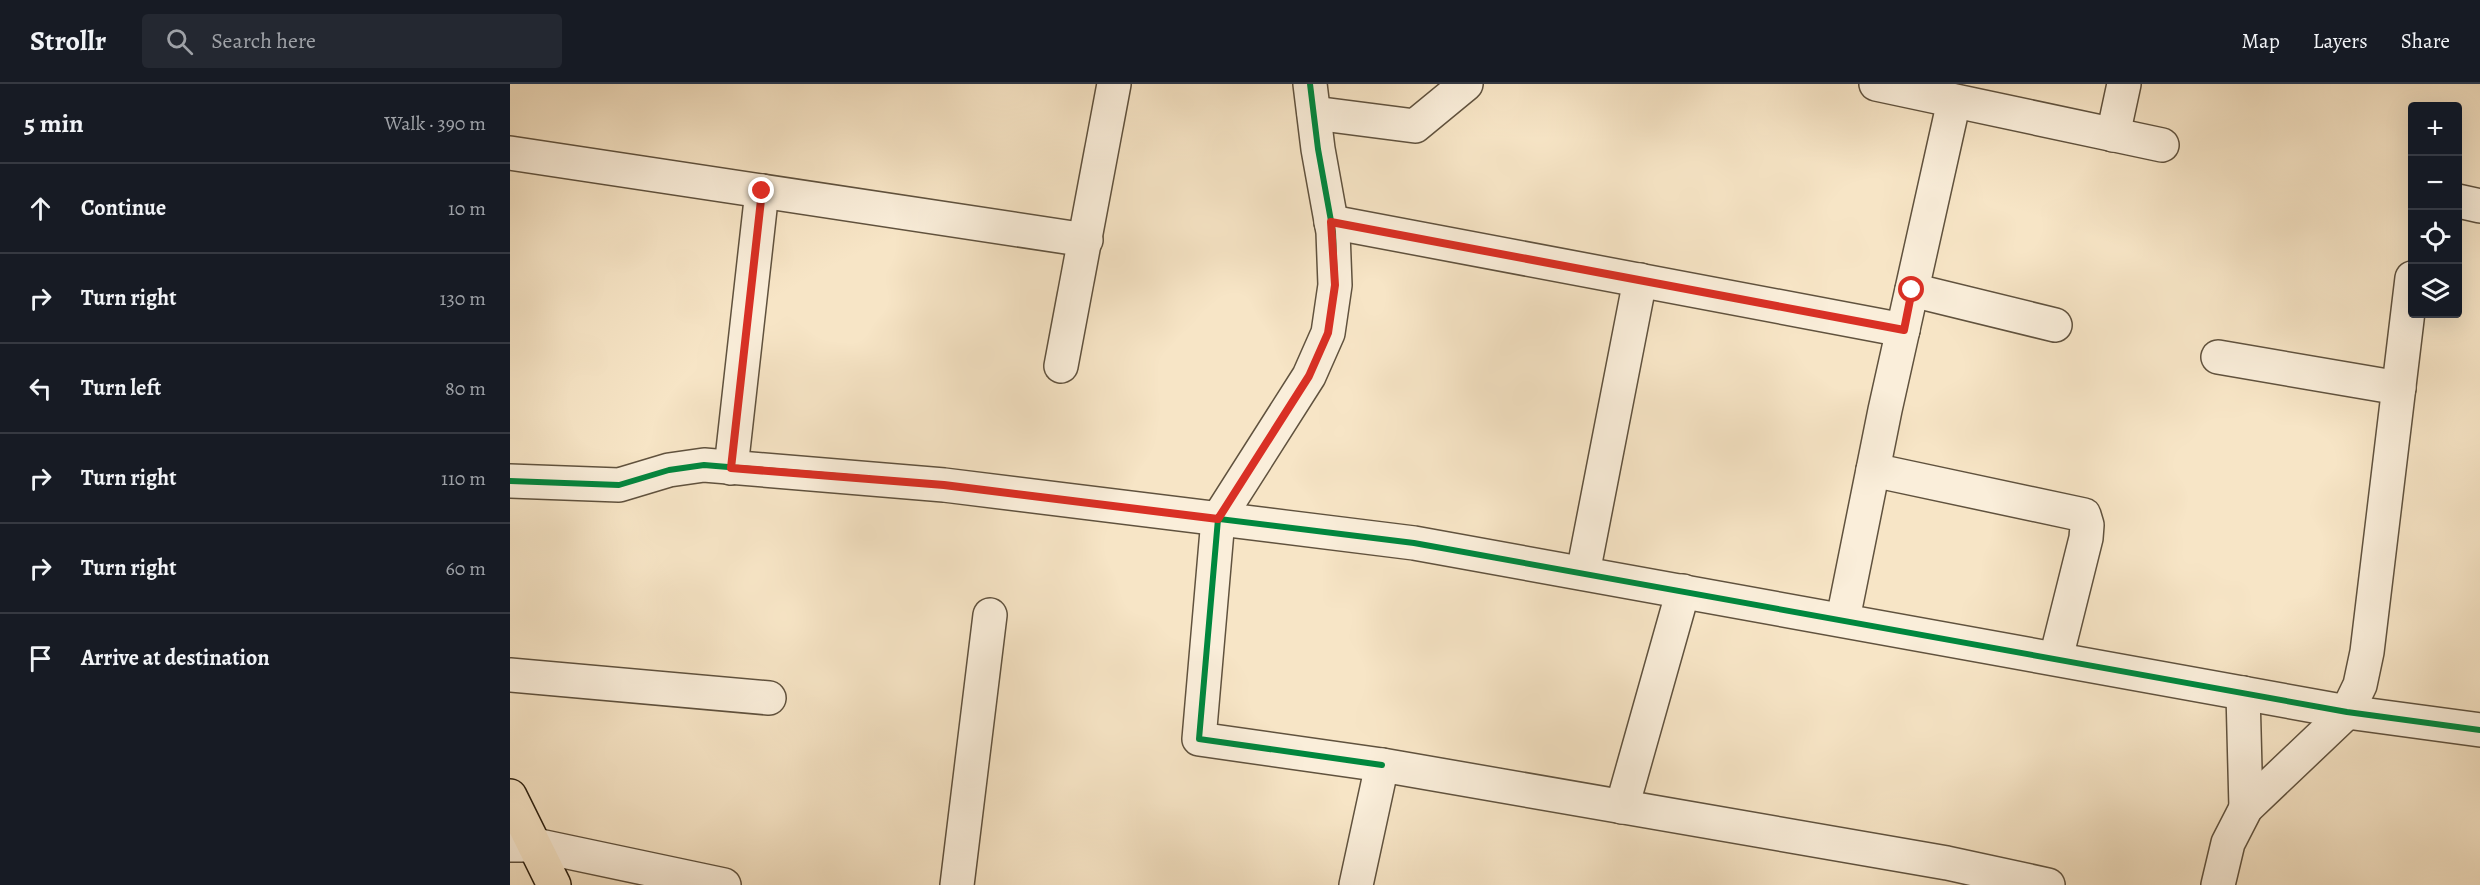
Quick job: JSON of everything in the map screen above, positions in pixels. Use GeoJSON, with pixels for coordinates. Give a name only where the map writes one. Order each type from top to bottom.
{"type":"FeatureCollection","features":[{"type":"Feature","properties":{"kind":"main road"},"geometry":{"type":"LineString","coordinates":[[510,796],[523,845],[554,885]]}},
{"type":"Feature","properties":{"kind":"street"},"geometry":{"type":"LineString","coordinates":[[1061,366],[1114,84]]}},
{"type":"Feature","properties":{"kind":"street"},"geometry":{"type":"LineString","coordinates":[[1466,84],[1415,126],[1312,98],[1331,222],[1335,285],[1328,333],[1309,376],[1218,519],[1199,739],[1382,765],[1947,863],[2048,885]]}},
{"type":"Feature","properties":{"kind":"street"},"geometry":{"type":"LineString","coordinates":[[1876,84],[2162,145]]}},
{"type":"Feature","properties":{"kind":"street"},"geometry":{"type":"LineString","coordinates":[[2113,135],[2124,84]]}},
{"type":"Feature","properties":{"kind":"street"},"geometry":{"type":"LineString","coordinates":[[1843,619],[1873,470],[1954,101]]}},
{"type":"Feature","properties":{"kind":"street"},"geometry":{"type":"LineString","coordinates":[[510,153],[1086,240]]}},
{"type":"Feature","properties":{"kind":"street"},"geometry":{"type":"LineString","coordinates":[[731,468],[762,191]]}},
{"type":"Feature","properties":{"kind":"street"},"geometry":{"type":"LineString","coordinates":[[2462,202],[2480,206]]}},
{"type":"Feature","properties":{"kind":"street"},"geometry":{"type":"LineString","coordinates":[[1331,222],[1904,330]]}},
{"type":"Feature","properties":{"kind":"street"},"geometry":{"type":"LineString","coordinates":[[1583,573],[1640,280]]}},
{"type":"Feature","properties":{"kind":"street"},"geometry":{"type":"LineString","coordinates":[[1912,290],[2055,326]]}},
{"type":"Feature","properties":{"kind":"street"},"geometry":{"type":"LineString","coordinates":[[2218,885],[2228,843],[2246,808],[2347,712],[2360,685],[2367,652],[2408,312]]}},
{"type":"Feature","properties":{"kind":"street"},"geometry":{"type":"LineString","coordinates":[[2218,357],[2399,388]]}},
{"type":"Feature","properties":{"kind":"street"},"geometry":{"type":"LineString","coordinates":[[510,481],[619,485],[669,470],[704,465],[944,485],[1414,543],[2347,712],[2480,730]]}},
{"type":"Feature","properties":{"kind":"street"},"geometry":{"type":"LineString","coordinates":[[1873,470],[2084,515],[2087,525],[2086,538],[2056,658]]}},
{"type":"Feature","properties":{"kind":"street"},"geometry":{"type":"LineString","coordinates":[[1622,807],[1683,591]]}},
{"type":"Feature","properties":{"kind":"street"},"geometry":{"type":"LineString","coordinates":[[957,885],[990,615]]}},
{"type":"Feature","properties":{"kind":"street"},"geometry":{"type":"LineString","coordinates":[[510,675],[769,698]]}},
{"type":"Feature","properties":{"kind":"street"},"geometry":{"type":"LineString","coordinates":[[2243,693],[2246,808]]}},
{"type":"Feature","properties":{"kind":"street"},"geometry":{"type":"LineString","coordinates":[[1356,885],[1382,765]]}},
{"type":"Feature","properties":{"kind":"street"},"geometry":{"type":"LineString","coordinates":[[523,845],[724,885]]}},
{"type":"Feature","properties":{"kind":"cycle path"},"geometry":{"type":"LineString","coordinates":[[1310,84],[1318,149],[1333,232],[1335,285],[1328,333],[1309,376],[1218,519],[1199,739],[1382,765]]}},
{"type":"Feature","properties":{"kind":"cycle path"},"geometry":{"type":"LineString","coordinates":[[510,481],[619,485],[669,470],[704,465],[944,485],[1414,543],[2347,712],[2480,730]]}},
{"type":"Feature","properties":{"kind":"route"},"geometry":{"type":"LineString","coordinates":[[762,191],[731,468],[944,485],[1218,519],[1309,376],[1328,333],[1335,285],[1331,222],[1904,330],[1912,290]]}}]}
